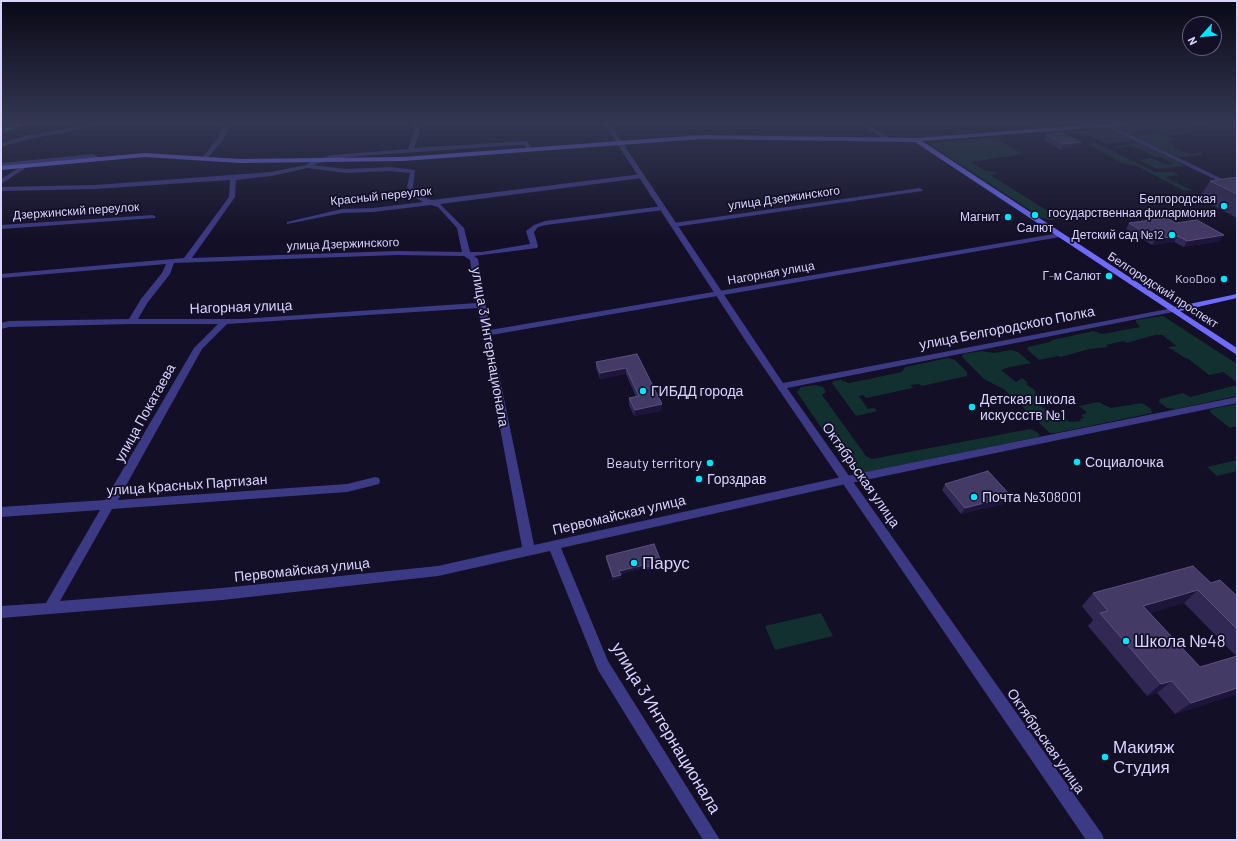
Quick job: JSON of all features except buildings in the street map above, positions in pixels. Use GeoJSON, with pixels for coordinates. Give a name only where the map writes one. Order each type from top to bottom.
{"type":"FeatureCollection","features":[{"type":"Feature","properties":{"kind":"main road"},"geometry":{"type":"LineString","coordinates":[[1,168],[64,162]]}},
{"type":"Feature","properties":{"kind":"main road"},"geometry":{"type":"LineString","coordinates":[[273,162],[310,164],[343,162]]}},
{"type":"Feature","properties":{"kind":"main road","name":"Белгородский проспект"},"geometry":{"type":"LineString","coordinates":[[950,162],[1237,352]]}},
{"type":"Feature","properties":{"kind":"main road","name":"улица Белгородского Полка"},"geometry":{"type":"LineString","coordinates":[[1173,310],[1237,296]]}},
{"type":"Feature","properties":{"kind":"street"},"geometry":{"type":"LineString","coordinates":[[1,164],[21,162]]}},
{"type":"Feature","properties":{"kind":"street"},"geometry":{"type":"LineString","coordinates":[[1,188],[95,187],[233,178],[319,162]]}},
{"type":"Feature","properties":{"kind":"street","name":"Октябрьская улица"},"geometry":{"type":"LineString","coordinates":[[633,162],[719,294],[846,480],[1096,840]]}},
{"type":"Feature","properties":{"kind":"street"},"geometry":{"type":"LineString","coordinates":[[1183,162],[1237,188]]}},
{"type":"Feature","properties":{"kind":"street","name":"улица 3 Интернационала"},"geometry":{"type":"LineString","coordinates":[[310,164],[346,171],[390,169],[413,171],[410,187],[418,197],[440,206],[449,213],[460,228],[467,255],[474,259],[486,334],[530,551]]}},
{"type":"Feature","properties":{"kind":"street"},"geometry":{"type":"LineString","coordinates":[[1,182],[25,166]]}},
{"type":"Feature","properties":{"kind":"street","name":"Красный переулок"},"geometry":{"type":"LineString","coordinates":[[289,223],[328,212],[373,210],[642,176]]}},
{"type":"Feature","properties":{"kind":"street"},"geometry":{"type":"LineString","coordinates":[[186,260],[232,197],[233,178]]}},
{"type":"Feature","properties":{"kind":"street","name":"улица Дзержинского"},"geometry":{"type":"LineString","coordinates":[[674,225],[920,190]]}},
{"type":"Feature","properties":{"kind":"street","name":"улица Дзержинского"},"geometry":{"type":"LineString","coordinates":[[1,276],[186,260],[330,257],[397,253],[467,255],[534,246],[530,231],[536,226],[545,223],[663,208]]}},
{"type":"Feature","properties":{"kind":"street","name":"Дзержинский переулок"},"geometry":{"type":"LineString","coordinates":[[1,227],[153,218]]}},
{"type":"Feature","properties":{"kind":"street","name":"Нагорная улица"},"geometry":{"type":"LineString","coordinates":[[486,334],[1060,235]]}},
{"type":"Feature","properties":{"kind":"street"},"geometry":{"type":"LineString","coordinates":[[132,321],[144,302],[166,274],[171,261]]}},
{"type":"Feature","properties":{"kind":"street","name":"Нагорная улица"},"geometry":{"type":"LineString","coordinates":[[1,326],[9,324],[132,321],[225,322],[481,305]]}},
{"type":"Feature","properties":{"kind":"street","name":"улица Белгородского Полка"},"geometry":{"type":"LineString","coordinates":[[782,386],[1173,310]]}},
{"type":"Feature","properties":{"kind":"street","name":"улица Покатаева"},"geometry":{"type":"LineString","coordinates":[[50,608],[198,348],[225,322]]}},
{"type":"Feature","properties":{"kind":"street","name":"Первомайская улица"},"geometry":{"type":"LineString","coordinates":[[1,612],[222,594],[438,571],[846,480],[1237,400]]}},
{"type":"Feature","properties":{"kind":"street","name":"улица Красных Партизан"},"geometry":{"type":"LineString","coordinates":[[1,512],[347,488],[375,481]]}},
{"type":"Feature","properties":{"kind":"street","name":"улица 3 Интернационала"},"geometry":{"type":"LineString","coordinates":[[554,546],[603,665],[712,840]]}},
{"type":"Feature","properties":{"kind":"green space"},"geometry":{"type":"Polygon","coordinates":[[[957,162],[971,162],[985,171],[996,172],[999,174],[990,175],[1056,216],[1066,215],[1067,217],[1049,220],[1042,218],[957,162]]]}},
{"type":"Feature","properties":{"kind":"green space"},"geometry":{"type":"Polygon","coordinates":[[[1121,162],[1135,162],[1155,172],[1173,172],[1180,175],[1165,177],[1193,191],[1183,190],[1135,165],[1121,162]]]}},
{"type":"Feature","properties":{"kind":"green space"},"geometry":{"type":"Polygon","coordinates":[[[1144,162],[1161,162],[1167,165],[1174,164],[1170,162],[1178,162],[1185,166],[1158,169],[1144,162]]]}},
{"type":"Feature","properties":{"kind":"green space"},"geometry":{"type":"Polygon","coordinates":[[[1163,316],[1237,364],[1237,382],[1223,372],[1209,375],[1187,358],[1168,347],[1177,346],[1162,335],[1155,335],[1126,343],[1124,341],[1106,345],[1108,347],[1089,349],[1061,357],[1058,356],[1039,360],[1027,349],[1028,347],[1050,342],[1052,340],[1094,331],[1102,334],[1140,327],[1136,320],[1163,316]]]}},
{"type":"Feature","properties":{"kind":"green space"},"geometry":{"type":"Polygon","coordinates":[[[1011,350],[1018,352],[1031,363],[1001,370],[1016,382],[1022,378],[1028,383],[1026,384],[1036,391],[1035,392],[1037,394],[1035,395],[1041,400],[1036,402],[1059,420],[1066,419],[1070,422],[1081,421],[1080,419],[1084,418],[1081,415],[1087,413],[1079,406],[1098,402],[1111,408],[1142,403],[1151,409],[1152,413],[1050,433],[1005,390],[984,379],[962,357],[963,354],[982,351],[994,353],[1011,350]]]}},
{"type":"Feature","properties":{"kind":"green space"},"geometry":{"type":"Polygon","coordinates":[[[948,358],[955,360],[967,372],[967,376],[922,386],[919,384],[911,385],[913,388],[866,398],[863,395],[859,396],[868,409],[874,408],[877,411],[856,416],[832,383],[834,381],[841,380],[849,383],[902,372],[905,367],[948,358]]]}},
{"type":"Feature","properties":{"kind":"green space"},"geometry":{"type":"Polygon","coordinates":[[[816,385],[823,387],[826,392],[822,395],[866,456],[872,459],[1030,429],[1040,435],[1038,437],[862,473],[855,473],[849,469],[797,392],[801,387],[816,385]]]}},
{"type":"Feature","properties":{"kind":"green space"},"geometry":{"type":"Polygon","coordinates":[[[1237,385],[1237,396],[1176,409],[1167,408],[1159,402],[1160,399],[1183,393],[1190,397],[1237,385]]]}},
{"type":"Feature","properties":{"kind":"green space"},"geometry":{"type":"Polygon","coordinates":[[[1237,404],[1237,426],[1230,428],[1210,412],[1211,409],[1237,404]]]}},
{"type":"Feature","properties":{"kind":"green space"},"geometry":{"type":"Polygon","coordinates":[[[1237,460],[1237,471],[1217,476],[1207,467],[1237,460]]]}},
{"type":"Feature","properties":{"kind":"green space"},"geometry":{"type":"Polygon","coordinates":[[[821,613],[833,636],[775,650],[765,626],[821,613]]]}},
{"type":"Feature","properties":{"kind":"place","name":"Белгородская государственная филармония"},"geometry":{"type":"Point","coordinates":[1224,206]}},
{"type":"Feature","properties":{"kind":"place","name":"Салют"},"geometry":{"type":"Point","coordinates":[1035,215]}},
{"type":"Feature","properties":{"kind":"place","name":"Магнит"},"geometry":{"type":"Point","coordinates":[1008,217]}},
{"type":"Feature","properties":{"kind":"place","name":"Детский сад №12"},"geometry":{"type":"Point","coordinates":[1172,235]}},
{"type":"Feature","properties":{"kind":"place","name":"Г-м Салют"},"geometry":{"type":"Point","coordinates":[1109,276]}},
{"type":"Feature","properties":{"kind":"place","name":"KooDoo"},"geometry":{"type":"Point","coordinates":[1224,279]}},
{"type":"Feature","properties":{"kind":"place","name":"ГИБДД города"},"geometry":{"type":"Point","coordinates":[643,391]}},
{"type":"Feature","properties":{"kind":"place","name":"Детская школа искуссств №1"},"geometry":{"type":"Point","coordinates":[972,407]}},
{"type":"Feature","properties":{"kind":"place","name":"Социалочка"},"geometry":{"type":"Point","coordinates":[1077,462]}},
{"type":"Feature","properties":{"kind":"place","name":"Beauty territory"},"geometry":{"type":"Point","coordinates":[710,463]}},
{"type":"Feature","properties":{"kind":"place","name":"Горздрав"},"geometry":{"type":"Point","coordinates":[699,479]}},
{"type":"Feature","properties":{"kind":"place","name":"Почта №308001"},"geometry":{"type":"Point","coordinates":[974,497]}},
{"type":"Feature","properties":{"kind":"place","name":"Парус"},"geometry":{"type":"Point","coordinates":[634,563]}},
{"type":"Feature","properties":{"kind":"place","name":"Школа №48"},"geometry":{"type":"Point","coordinates":[1126,641]}},
{"type":"Feature","properties":{"kind":"place","name":"Макияж Студия"},"geometry":{"type":"Point","coordinates":[1105,757]}}]}
